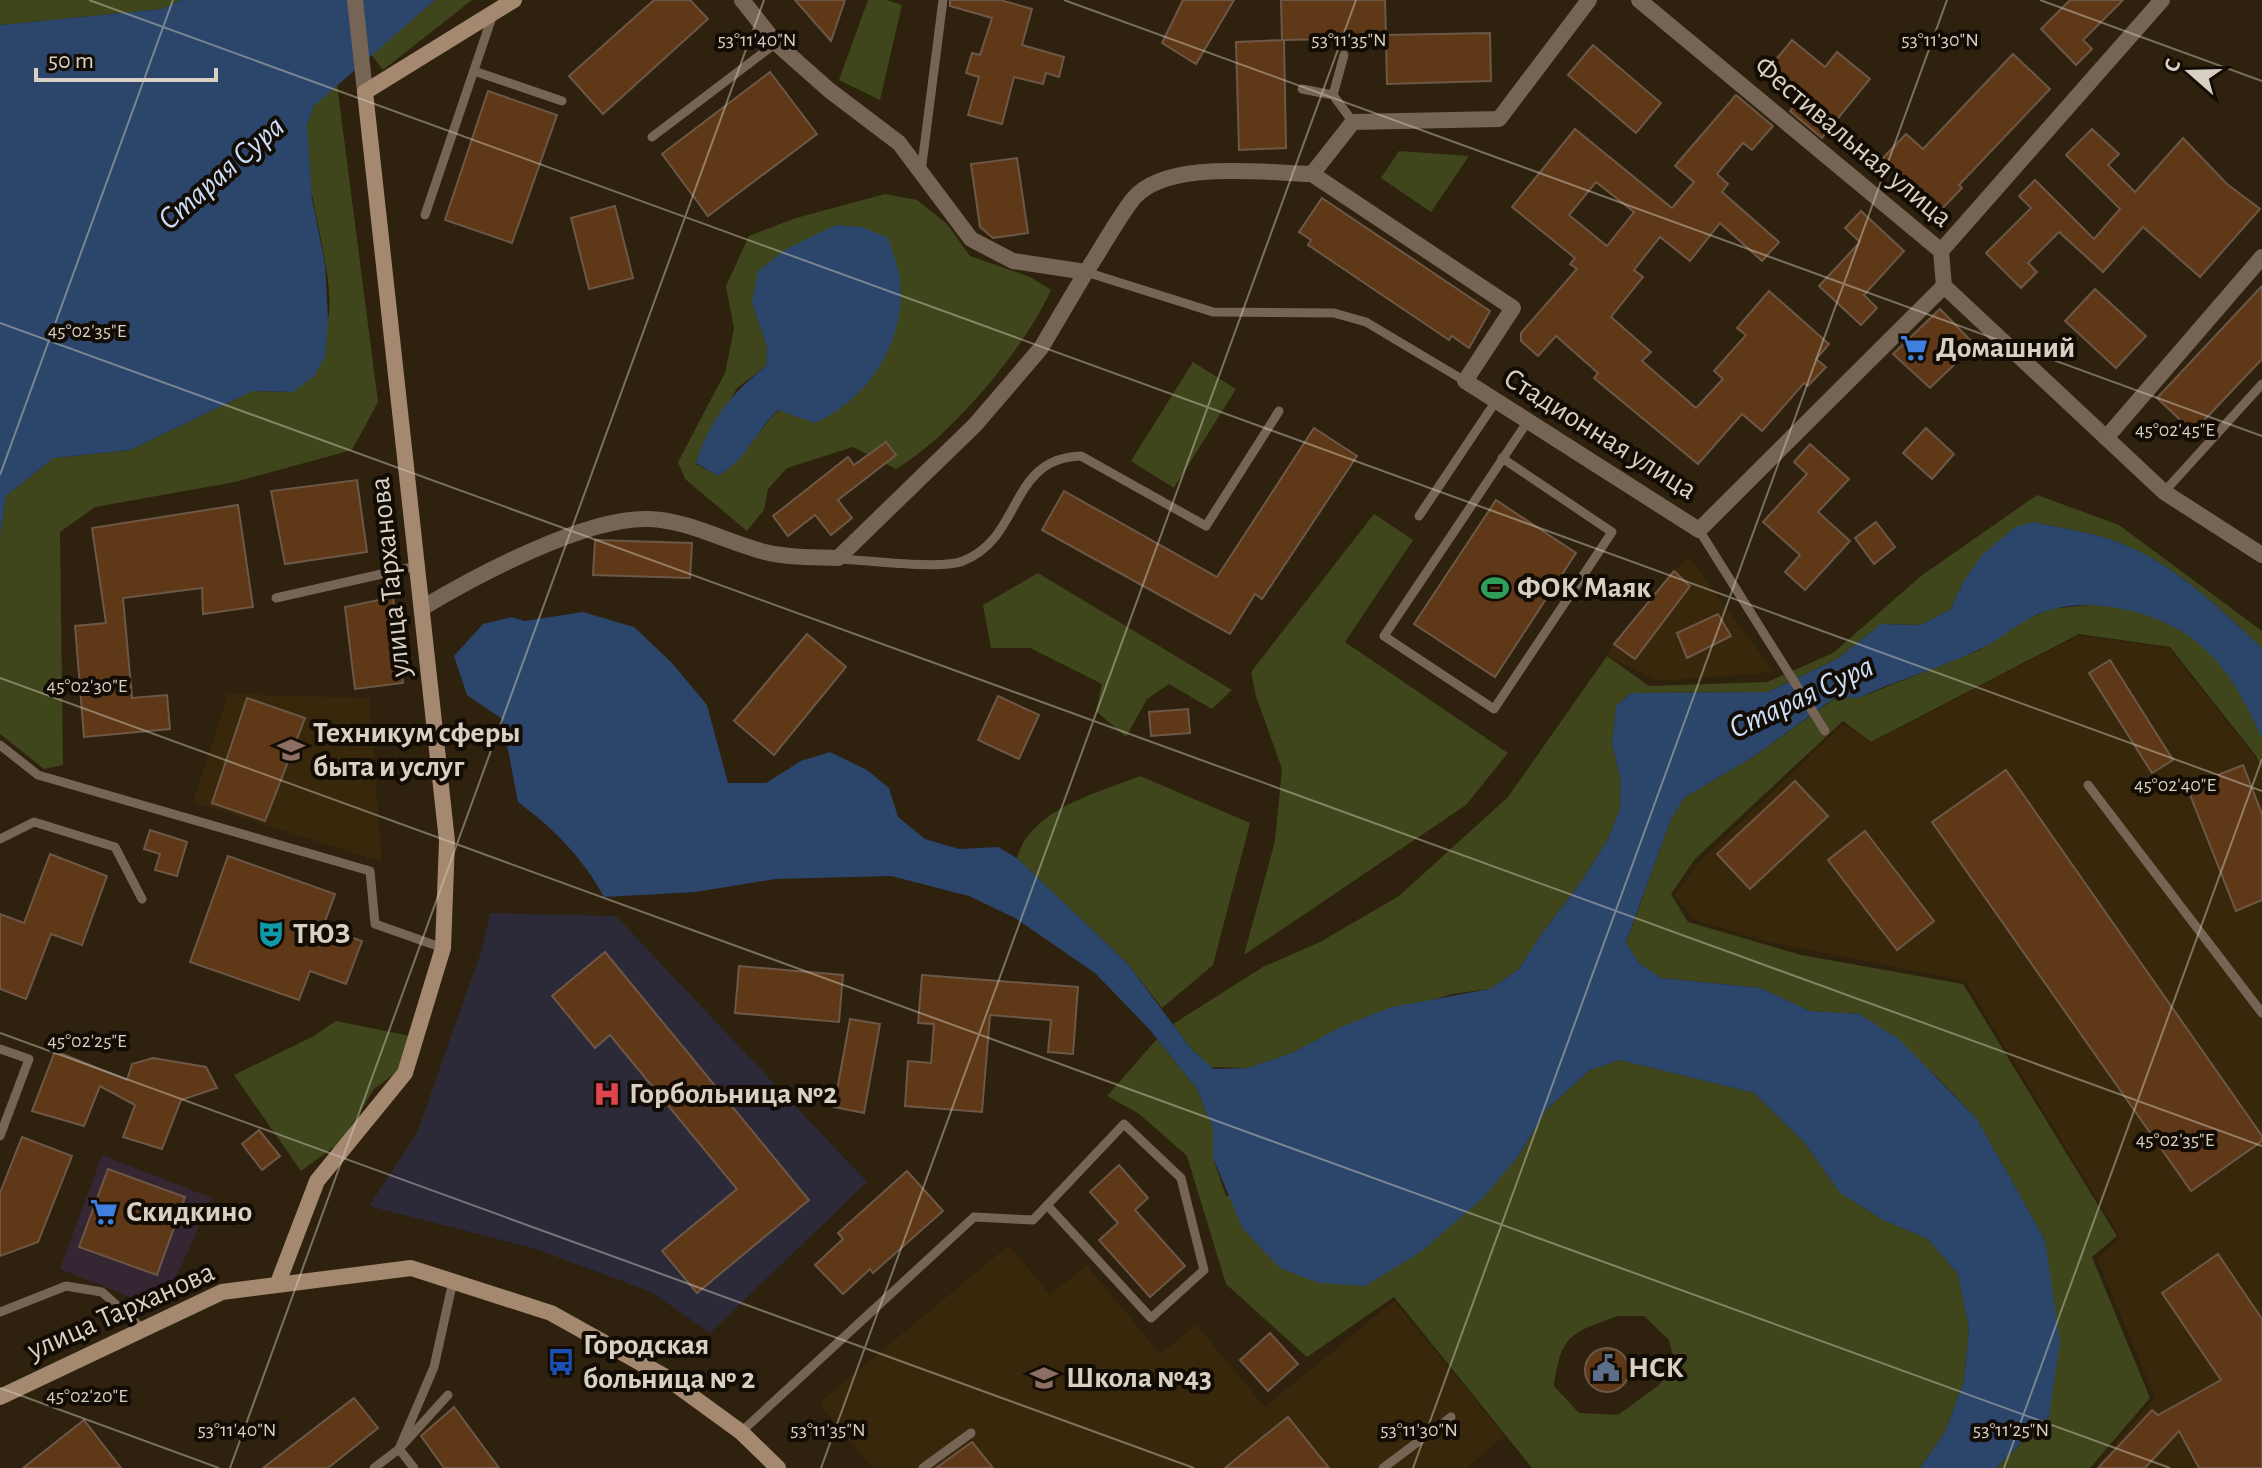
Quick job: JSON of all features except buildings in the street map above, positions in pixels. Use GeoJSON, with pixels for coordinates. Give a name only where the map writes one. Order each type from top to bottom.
{"type":"FeatureCollection","features":[{"type":"Feature","properties":{"kind":"street","name":"улица Тарханова"},"geometry":{"type":"LineString","coordinates":[[0,1397],[222,1292],[278,1283],[317,1181],[405,1073],[443,948],[447,841],[355,0]]}},
{"type":"Feature","properties":{"kind":"street"},"geometry":{"type":"LineString","coordinates":[[365,92],[514,0]]}},
{"type":"Feature","properties":{"kind":"street"},"geometry":{"type":"LineString","coordinates":[[742,0],[776,43],[829,90],[899,143],[971,239],[1013,261],[1086,272]]}},
{"type":"Feature","properties":{"kind":"street"},"geometry":{"type":"LineString","coordinates":[[422,608],[463,584],[566,538],[610,524],[647,519],[678,524],[768,553],[838,558],[975,425],[1041,348],[1135,197],[1164,178],[1216,172],[1312,174],[1353,122],[1499,119],[1589,0]]}},
{"type":"Feature","properties":{"kind":"street","name":"Фестивальная улица"},"geometry":{"type":"LineString","coordinates":[[1639,0],[1941,251],[1944,286]]}},
{"type":"Feature","properties":{"kind":"street"},"geometry":{"type":"LineString","coordinates":[[1941,251],[2162,0]]}},
{"type":"Feature","properties":{"kind":"street","name":"Стадионная улица"},"geometry":{"type":"LineString","coordinates":[[1312,174],[1513,308],[1465,381],[1699,530]]}},
{"type":"Feature","properties":{"kind":"street"},"geometry":{"type":"LineString","coordinates":[[2106,438],[2262,258]]}},
{"type":"Feature","properties":{"kind":"street"},"geometry":{"type":"LineString","coordinates":[[1699,530],[1944,286],[2164,492],[2262,555]]}},
{"type":"Feature","properties":{"kind":"street"},"geometry":{"type":"LineString","coordinates":[[278,1283],[411,1268],[551,1313],[664,1376],[741,1432],[778,1468]]}},
{"type":"Feature","properties":{"kind":"lane"},"geometry":{"type":"LineString","coordinates":[[921,172],[943,0]]}},
{"type":"Feature","properties":{"kind":"lane"},"geometry":{"type":"LineString","coordinates":[[425,215],[493,13]]}},
{"type":"Feature","properties":{"kind":"lane"},"geometry":{"type":"LineString","coordinates":[[652,137],[776,43]]}},
{"type":"Feature","properties":{"kind":"lane"},"geometry":{"type":"LineString","coordinates":[[1333,95],[1344,55]]}},
{"type":"Feature","properties":{"kind":"lane"},"geometry":{"type":"LineString","coordinates":[[474,71],[562,101]]}},
{"type":"Feature","properties":{"kind":"lane"},"geometry":{"type":"LineString","coordinates":[[1302,89],[1333,95],[1353,122]]}},
{"type":"Feature","properties":{"kind":"lane"},"geometry":{"type":"LineString","coordinates":[[1086,272],[1213,312],[1334,313],[1366,322],[1465,381]]}},
{"type":"Feature","properties":{"kind":"lane"},"geometry":{"type":"LineString","coordinates":[[2164,492],[2262,384]]}},
{"type":"Feature","properties":{"kind":"lane"},"geometry":{"type":"LineString","coordinates":[[1419,516],[1496,401]]}},
{"type":"Feature","properties":{"kind":"lane"},"geometry":{"type":"LineString","coordinates":[[838,558],[961,563],[985,550],[1036,470],[1059,456],[1081,456],[1206,526],[1279,411]]}},
{"type":"Feature","properties":{"kind":"lane"},"geometry":{"type":"LineString","coordinates":[[1502,458],[1612,532],[1494,709],[1384,636],[1502,458],[1528,421]]}},
{"type":"Feature","properties":{"kind":"lane"},"geometry":{"type":"LineString","coordinates":[[1699,530],[1825,731]]}},
{"type":"Feature","properties":{"kind":"lane"},"geometry":{"type":"LineString","coordinates":[[276,598],[417,566]]}},
{"type":"Feature","properties":{"kind":"lane"},"geometry":{"type":"LineString","coordinates":[[0,745],[38,775],[370,871],[375,924],[443,948]]}},
{"type":"Feature","properties":{"kind":"lane"},"geometry":{"type":"LineString","coordinates":[[2088,785],[2262,1013]]}},
{"type":"Feature","properties":{"kind":"lane"},"geometry":{"type":"LineString","coordinates":[[0,839],[34,822],[115,847],[142,899]]}},
{"type":"Feature","properties":{"kind":"lane"},"geometry":{"type":"LineString","coordinates":[[0,1049],[29,1059],[0,1136]]}},
{"type":"Feature","properties":{"kind":"lane"},"geometry":{"type":"LineString","coordinates":[[741,1432],[974,1217],[1033,1220],[1047,1205],[1124,1124],[1181,1178],[1204,1270],[1151,1318],[1047,1205]]}},
{"type":"Feature","properties":{"kind":"lane"},"geometry":{"type":"LineString","coordinates":[[399,1449],[434,1367],[453,1281]]}},
{"type":"Feature","properties":{"kind":"lane"},"geometry":{"type":"LineString","coordinates":[[0,1312],[66,1286],[75,1287],[102,1292],[143,1329]]}},
{"type":"Feature","properties":{"kind":"lane"},"geometry":{"type":"LineString","coordinates":[[374,1468],[399,1449],[448,1395]]}},
{"type":"Feature","properties":{"kind":"lane"},"geometry":{"type":"LineString","coordinates":[[1383,1468],[1451,1417]]}},
{"type":"Feature","properties":{"kind":"lane"},"geometry":{"type":"LineString","coordinates":[[923,1468],[971,1433]]}},
{"type":"Feature","properties":{"kind":"lane"},"geometry":{"type":"LineString","coordinates":[[399,1449],[414,1468]]}},
{"type":"Feature","properties":{"kind":"shaded area"},"geometry":{"type":"Polygon","coordinates":[[[1688,556],[1774,672],[1658,681],[1607,656],[1613,643],[1688,556]]]}},
{"type":"Feature","properties":{"kind":"shaded area"},"geometry":{"type":"Polygon","coordinates":[[[2079,635],[2169,648],[2255,757],[2262,772],[2262,1468],[2095,1468],[2155,1397],[2097,1259],[2120,1237],[1965,981],[1769,942],[1692,919],[1675,895],[1698,863],[1843,724],[1871,743],[2079,635]]]}},
{"type":"Feature","properties":{"kind":"shaded area","name":"Техникум сферы быта и услуг"},"geometry":{"type":"Polygon","coordinates":[[[228,694],[369,698],[382,862],[193,802],[228,694]]]}},
{"type":"Feature","properties":{"kind":"shaded area","name":"Горбольница №2"},"geometry":{"type":"Polygon","coordinates":[[[490,913],[616,916],[867,1182],[710,1333],[651,1292],[536,1249],[369,1206],[417,1133],[481,952],[490,913]]]}},
{"type":"Feature","properties":{"kind":"shaded area"},"geometry":{"type":"Polygon","coordinates":[[[102,1155],[212,1198],[175,1280],[138,1300],[60,1269],[102,1155]]]}},
{"type":"Feature","properties":{"kind":"shaded area","name":"Школа №43"},"geometry":{"type":"Polygon","coordinates":[[[1009,1245],[1050,1295],[1087,1265],[1160,1354],[1196,1325],[1265,1407],[1394,1301],[1505,1436],[1466,1468],[872,1468],[819,1403],[1009,1245]]]}},
{"type":"Feature","properties":{"kind":"green space"},"geometry":{"type":"Polygon","coordinates":[[[0,0],[181,0],[162,9],[0,25],[0,0]]]}},
{"type":"Feature","properties":{"kind":"green space"},"geometry":{"type":"Polygon","coordinates":[[[435,0],[472,0],[383,70],[371,54],[435,0]]]}},
{"type":"Feature","properties":{"kind":"green space"},"geometry":{"type":"Polygon","coordinates":[[[868,0],[887,0],[902,5],[880,100],[839,80],[868,0]]]}},
{"type":"Feature","properties":{"kind":"green space"},"geometry":{"type":"Polygon","coordinates":[[[337,84],[378,402],[352,450],[235,482],[95,507],[60,532],[63,765],[44,769],[0,734],[0,536],[6,496],[54,458],[130,450],[253,391],[293,392],[318,347],[328,319],[327,270],[306,148],[308,124],[315,105],[337,84]]]}},
{"type":"Feature","properties":{"kind":"green space"},"geometry":{"type":"Polygon","coordinates":[[[1399,151],[1469,156],[1431,212],[1381,178],[1399,151]]]}},
{"type":"Feature","properties":{"kind":"green space"},"geometry":{"type":"Polygon","coordinates":[[[885,194],[917,200],[947,224],[970,256],[1030,277],[1051,290],[1024,338],[1005,364],[962,414],[917,455],[896,469],[853,447],[787,468],[768,489],[764,510],[747,531],[685,479],[678,462],[725,373],[734,329],[726,286],[749,236],[796,218],[885,194]],[[752,303],[767,346],[766,366],[737,388],[696,464],[718,476],[736,461],[779,410],[794,415],[752,303]]]}},
{"type":"Feature","properties":{"kind":"green space"},"geometry":{"type":"Polygon","coordinates":[[[1193,362],[1236,389],[1174,488],[1131,461],[1193,362]]]}},
{"type":"Feature","properties":{"kind":"green space"},"geometry":{"type":"Polygon","coordinates":[[[2037,495],[2119,525],[2262,631],[2262,648],[2192,586],[2154,559],[2103,537],[2034,522],[1964,581],[1950,610],[1920,625],[1881,624],[1837,659],[1768,692],[1631,693],[1616,706],[1612,743],[1621,781],[1620,809],[1608,839],[1519,969],[1490,989],[1452,994],[1341,1027],[1292,1053],[1248,1068],[1211,1067],[1192,1050],[1173,1024],[1263,967],[1320,942],[1399,896],[1508,797],[1607,656],[1649,686],[1767,682],[1833,653],[1921,576],[2037,495]]]}},
{"type":"Feature","properties":{"kind":"green space"},"geometry":{"type":"Polygon","coordinates":[[[1374,514],[1413,540],[1345,642],[1508,753],[1466,805],[1244,955],[1275,841],[1282,769],[1256,696],[1251,672],[1374,514]]]}},
{"type":"Feature","properties":{"kind":"green space"},"geometry":{"type":"Polygon","coordinates":[[[1038,573],[1232,690],[1212,709],[1169,684],[1147,699],[1126,737],[1096,711],[1102,684],[1030,648],[991,648],[983,605],[1038,573]]]}},
{"type":"Feature","properties":{"kind":"green space"},"geometry":{"type":"Polygon","coordinates":[[[2099,604],[2166,621],[2187,632],[2209,651],[2242,695],[2258,725],[2262,738],[2262,769],[2256,756],[2170,647],[2079,634],[1871,742],[1843,721],[1695,859],[1671,894],[1688,922],[1801,955],[1963,984],[2117,1236],[2092,1257],[2150,1398],[2090,1468],[1996,1468],[2049,1416],[2045,1240],[1977,1119],[1937,1077],[1859,1014],[1810,1011],[1761,988],[1661,978],[1638,962],[1626,943],[1671,819],[1685,797],[1753,757],[1837,697],[1858,698],[1980,650],[2017,624],[2050,609],[2099,604]]]}},
{"type":"Feature","properties":{"kind":"green space"},"geometry":{"type":"Polygon","coordinates":[[[1140,776],[1250,823],[1213,965],[1162,1008],[1127,963],[1017,858],[1036,827],[1051,815],[1086,797],[1140,776]]]}},
{"type":"Feature","properties":{"kind":"green space"},"geometry":{"type":"Polygon","coordinates":[[[336,1021],[410,1036],[397,1072],[374,1089],[342,1141],[301,1171],[234,1075],[312,1037],[336,1021]]]}},
{"type":"Feature","properties":{"kind":"green space"},"geometry":{"type":"Polygon","coordinates":[[[1157,1039],[1197,1089],[1213,1128],[1213,1158],[1226,1196],[1519,1155],[1546,1110],[1590,1070],[1620,1060],[1754,1093],[1804,1142],[1840,1193],[1883,1220],[1928,1239],[1958,1274],[1969,1328],[1964,1381],[1945,1432],[1920,1468],[1532,1468],[1394,1297],[1307,1357],[1226,1284],[1187,1156],[1138,1113],[1107,1096],[1157,1039]],[[1618,1316],[1579,1332],[1565,1345],[1554,1386],[1579,1413],[1618,1415],[1659,1385],[1675,1365],[1669,1340],[1644,1316],[1618,1316]]]}},
{"type":"Feature","properties":{"kind":"water","name":"Старая Сура"},"geometry":{"type":"Polygon","coordinates":[[[181,0],[435,0],[314,106],[307,125],[312,198],[325,264],[328,319],[325,357],[314,376],[293,392],[253,391],[130,450],[54,458],[6,496],[0,536],[0,25],[162,9],[181,0]]]}},
{"type":"Feature","properties":{"kind":"water"},"geometry":{"type":"Polygon","coordinates":[[[836,225],[862,227],[888,238],[899,274],[901,302],[890,345],[880,365],[852,399],[815,423],[778,410],[737,461],[718,476],[696,463],[701,448],[723,409],[766,366],[767,346],[752,303],[758,271],[788,248],[836,225]]]}},
{"type":"Feature","properties":{"kind":"water","name":"Старая Сура"},"geometry":{"type":"Polygon","coordinates":[[[2034,522],[2103,537],[2154,559],[2192,586],[2262,648],[2262,738],[2225,671],[2210,654],[2172,626],[2149,616],[2104,606],[2077,605],[2040,613],[1961,657],[1858,698],[1836,697],[1753,757],[1685,797],[1671,819],[1626,942],[1638,962],[1661,978],[1761,988],[1810,1011],[1859,1014],[1899,1039],[1977,1119],[2045,1240],[2060,1342],[2049,1416],[1996,1468],[1920,1468],[1945,1432],[1964,1381],[1969,1328],[1958,1274],[1928,1239],[1883,1220],[1840,1193],[1804,1142],[1754,1093],[1620,1060],[1590,1070],[1546,1110],[1519,1155],[1482,1199],[1422,1251],[1365,1286],[1319,1283],[1280,1268],[1243,1229],[1213,1158],[1213,1128],[1197,1089],[1150,1030],[1095,973],[1015,918],[969,896],[891,876],[775,879],[696,892],[604,897],[587,869],[566,845],[518,802],[502,719],[467,695],[454,656],[483,624],[512,617],[524,621],[583,612],[634,627],[672,663],[707,705],[728,783],[766,783],[801,761],[830,752],[867,770],[889,788],[898,817],[925,839],[959,849],[998,847],[1017,858],[1127,963],[1192,1050],[1214,1069],[1248,1068],[1292,1053],[1341,1027],[1392,1007],[1490,989],[1519,969],[1608,839],[1620,809],[1621,781],[1612,743],[1616,706],[1631,693],[1768,692],[1837,659],[1881,624],[1920,625],[1950,610],[1964,581],[1982,555],[2015,527],[2034,522]]]}},
{"type":"Feature","properties":{"kind":"place","name":"Домашний"},"geometry":{"type":"Point","coordinates":[1914,348]}},
{"type":"Feature","properties":{"kind":"place","name":"ФОК Маяк"},"geometry":{"type":"Point","coordinates":[1495,588]}},
{"type":"Feature","properties":{"kind":"place","name":"Техникум сферы быта и услуг"},"geometry":{"type":"Point","coordinates":[291,750]}},
{"type":"Feature","properties":{"kind":"place","name":"ТЮЗ"},"geometry":{"type":"Point","coordinates":[271,934]}},
{"type":"Feature","properties":{"kind":"place","name":"Горбольница №2"},"geometry":{"type":"Point","coordinates":[607,1094]}},
{"type":"Feature","properties":{"kind":"place","name":"Скидкино"},"geometry":{"type":"Point","coordinates":[104,1212]}},
{"type":"Feature","properties":{"kind":"place","name":"Городская больница № 2"},"geometry":{"type":"Point","coordinates":[561,1362]}},
{"type":"Feature","properties":{"kind":"place","name":"НСК"},"geometry":{"type":"Point","coordinates":[1606,1368]}},
{"type":"Feature","properties":{"kind":"place","name":"Школа №43"},"geometry":{"type":"Point","coordinates":[1044,1378]}}]}
